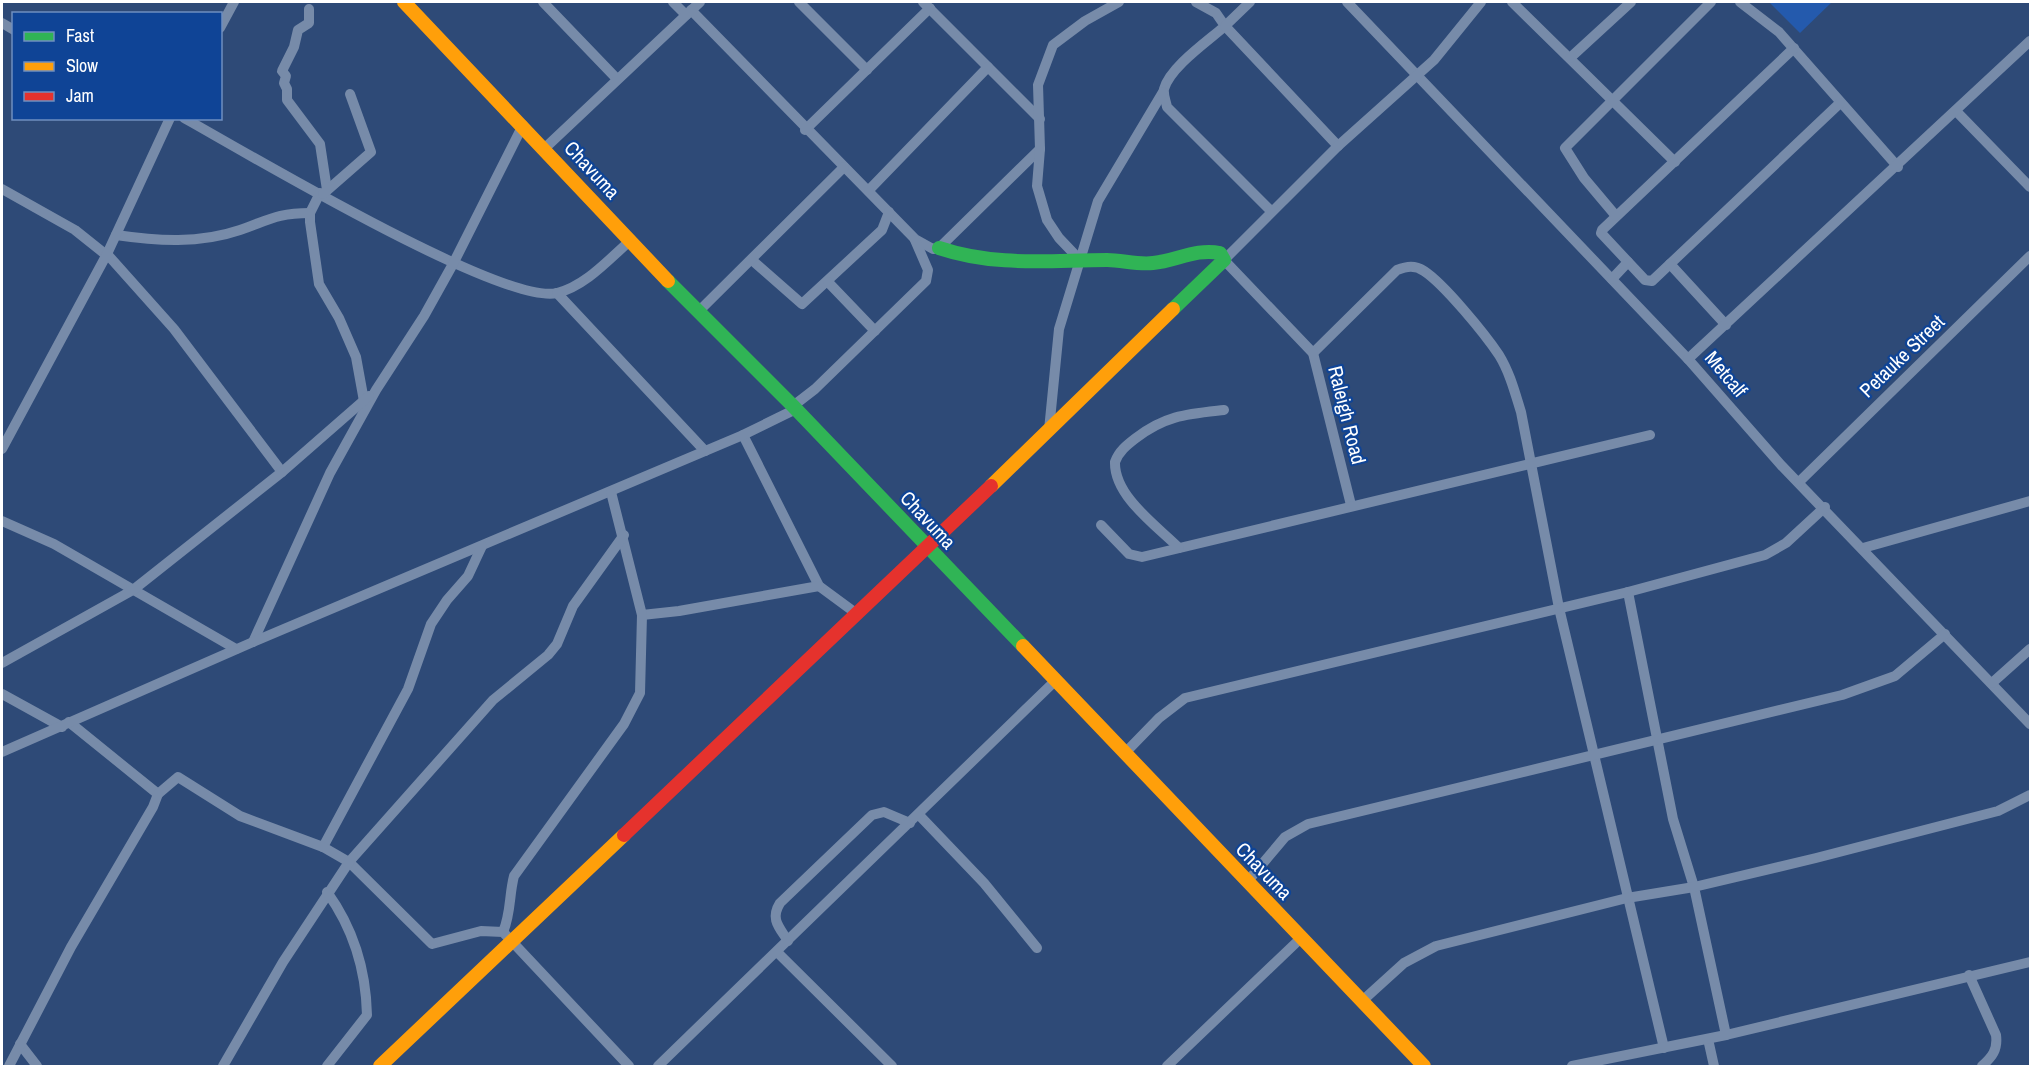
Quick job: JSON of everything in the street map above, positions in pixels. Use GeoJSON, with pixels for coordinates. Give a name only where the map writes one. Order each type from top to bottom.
{"type":"FeatureCollection","features":[{"type":"Feature","properties":{"kind":"street"},"geometry":{"type":"LineString","coordinates":[[222,24],[234,2]]}},
{"type":"Feature","properties":{"kind":"street","name":"Chavuma"},"geometry":{"type":"LineString","coordinates":[[404,2],[545,148],[698,312],[795,407],[927,548],[1424,1066]]}},
{"type":"Feature","properties":{"kind":"street"},"geometry":{"type":"LineString","coordinates":[[543,2],[617,79]]}},
{"type":"Feature","properties":{"kind":"street"},"geometry":{"type":"LineString","coordinates":[[673,2],[689,13],[805,130],[869,190],[915,239],[933,249],[939,248],[966,258],[1005,264],[1080,260],[1153,263],[1205,249],[1220,253],[1224,260]]}},
{"type":"Feature","properties":{"kind":"street"},"geometry":{"type":"LineString","coordinates":[[545,148],[700,2]]}},
{"type":"Feature","properties":{"kind":"street"},"geometry":{"type":"LineString","coordinates":[[799,2],[867,70]]}},
{"type":"Feature","properties":{"kind":"street"},"geometry":{"type":"LineString","coordinates":[[1080,260],[1059,238],[1047,220],[1037,186],[1040,149],[1038,85],[1053,45],[1085,21],[1119,2]]}},
{"type":"Feature","properties":{"kind":"street"},"geometry":{"type":"LineString","coordinates":[[1196,2],[1216,13],[1338,146]]}},
{"type":"Feature","properties":{"kind":"street"},"geometry":{"type":"LineString","coordinates":[[1049,430],[1059,329],[1098,201],[1176,69],[1250,2]]}},
{"type":"Feature","properties":{"kind":"street"},"geometry":{"type":"LineString","coordinates":[[1347,2],[1688,359]]}},
{"type":"Feature","properties":{"kind":"street"},"geometry":{"type":"LineString","coordinates":[[380,1066],[507,936],[927,548],[1338,146],[1434,60],[1481,2]]}},
{"type":"Feature","properties":{"kind":"street"},"geometry":{"type":"LineString","coordinates":[[1512,2],[1675,162]]}},
{"type":"Feature","properties":{"kind":"street"},"geometry":{"type":"LineString","coordinates":[[1570,58],[1631,2]]}},
{"type":"Feature","properties":{"kind":"street"},"geometry":{"type":"LineString","coordinates":[[1616,216],[1579,172],[1565,148],[1711,2]]}},
{"type":"Feature","properties":{"kind":"street"},"geometry":{"type":"LineString","coordinates":[[1740,2],[1765,19],[1794,48],[1898,167]]}},
{"type":"Feature","properties":{"kind":"street"},"geometry":{"type":"LineString","coordinates":[[805,130],[867,70],[926,5],[1040,118]]}},
{"type":"Feature","properties":{"kind":"street"},"geometry":{"type":"LineString","coordinates":[[309,9],[309,23],[298,30],[296,41],[282,71],[286,76],[284,83],[287,89],[287,100],[320,144],[323,192]]}},
{"type":"Feature","properties":{"kind":"street","name":"Metcalf"},"geometry":{"type":"LineString","coordinates":[[2029,720],[1799,482],[1688,359],[1898,167],[2031,41]]}},
{"type":"Feature","properties":{"kind":"street"},"geometry":{"type":"LineString","coordinates":[[1794,48],[1616,216],[1601,233],[1649,282],[1840,103]]}},
{"type":"Feature","properties":{"kind":"street"},"geometry":{"type":"LineString","coordinates":[[869,190],[988,67]]}},
{"type":"Feature","properties":{"kind":"street"},"geometry":{"type":"LineString","coordinates":[[1163,92],[1167,107],[1271,211]]}},
{"type":"Feature","properties":{"kind":"street"},"geometry":{"type":"LineString","coordinates":[[350,94],[371,152],[323,192],[310,213],[310,233],[319,284],[339,318],[356,357],[364,401]]}},
{"type":"Feature","properties":{"kind":"street"},"geometry":{"type":"LineString","coordinates":[[1956,111],[2031,187]]}},
{"type":"Feature","properties":{"kind":"street"},"geometry":{"type":"LineString","coordinates":[[2,449],[116,236],[170,120]]}},
{"type":"Feature","properties":{"kind":"street"},"geometry":{"type":"LineString","coordinates":[[188,120],[453,264],[527,291],[557,293],[590,276],[631,240]]}},
{"type":"Feature","properties":{"kind":"street"},"geometry":{"type":"LineString","coordinates":[[253,642],[330,473],[376,390],[424,316],[453,264],[523,125]]}},
{"type":"Feature","properties":{"kind":"street"},"geometry":{"type":"LineString","coordinates":[[939,248],[1040,149]]}},
{"type":"Feature","properties":{"kind":"street"},"geometry":{"type":"LineString","coordinates":[[698,312],[753,261],[844,167]]}},
{"type":"Feature","properties":{"kind":"street"},"geometry":{"type":"LineString","coordinates":[[2,189],[75,230],[106,254],[174,329],[282,472]]}},
{"type":"Feature","properties":{"kind":"street"},"geometry":{"type":"LineString","coordinates":[[753,261],[802,304],[882,230],[890,212]]}},
{"type":"Feature","properties":{"kind":"street"},"geometry":{"type":"LineString","coordinates":[[116,236],[155,241],[187,240],[240,230],[275,215],[310,213]]}},
{"type":"Feature","properties":{"kind":"street"},"geometry":{"type":"LineString","coordinates":[[2,752],[236,649],[611,492],[742,435],[795,407],[926,281],[928,270],[915,239]]}},
{"type":"Feature","properties":{"kind":"street","name":"Petauke Street"},"geometry":{"type":"LineString","coordinates":[[1799,482],[2031,256]]}},
{"type":"Feature","properties":{"kind":"street","name":"Raleigh Road"},"geometry":{"type":"LineString","coordinates":[[1224,260],[1313,353],[1351,505]]}},
{"type":"Feature","properties":{"kind":"street"},"geometry":{"type":"LineString","coordinates":[[1612,279],[1628,262]]}},
{"type":"Feature","properties":{"kind":"street"},"geometry":{"type":"LineString","coordinates":[[1670,264],[1726,325]]}},
{"type":"Feature","properties":{"kind":"street"},"geometry":{"type":"LineString","coordinates":[[1313,353],[1397,270],[1407,266],[1425,272],[1476,325],[1500,356],[1521,412],[1559,608],[1664,1048]]}},
{"type":"Feature","properties":{"kind":"street"},"geometry":{"type":"LineString","coordinates":[[828,282],[875,331]]}},
{"type":"Feature","properties":{"kind":"street"},"geometry":{"type":"LineString","coordinates":[[557,293],[705,451]]}},
{"type":"Feature","properties":{"kind":"street"},"geometry":{"type":"LineString","coordinates":[[2,663],[133,590],[282,472],[376,390]]}},
{"type":"Feature","properties":{"kind":"street"},"geometry":{"type":"LineString","coordinates":[[1179,548],[1131,499],[1119,481],[1115,462],[1126,446],[1157,423],[1184,415],[1224,410]]}},
{"type":"Feature","properties":{"kind":"street"},"geometry":{"type":"LineString","coordinates":[[742,435],[819,586],[856,614]]}},
{"type":"Feature","properties":{"kind":"street"},"geometry":{"type":"LineString","coordinates":[[1101,525],[1135,557],[1650,435]]}},
{"type":"Feature","properties":{"kind":"street"},"geometry":{"type":"LineString","coordinates":[[507,936],[510,891],[514,876],[575,795],[634,707],[643,678],[642,615],[624,535],[611,492]]}},
{"type":"Feature","properties":{"kind":"street"},"geometry":{"type":"LineString","coordinates":[[1863,548],[2031,501]]}},
{"type":"Feature","properties":{"kind":"street"},"geometry":{"type":"LineString","coordinates":[[1124,754],[1159,718],[1185,698],[1628,592],[1765,555],[1786,543],[1824,507]]}},
{"type":"Feature","properties":{"kind":"street"},"geometry":{"type":"LineString","coordinates":[[2,520],[54,544],[236,649]]}},
{"type":"Feature","properties":{"kind":"street"},"geometry":{"type":"LineString","coordinates":[[223,1066],[254,1009],[327,892],[349,862],[483,711],[548,655],[557,644],[573,606],[624,535]]}},
{"type":"Feature","properties":{"kind":"street"},"geometry":{"type":"LineString","coordinates":[[323,847],[408,689],[431,624],[442,606],[468,576],[482,546]]}},
{"type":"Feature","properties":{"kind":"street"},"geometry":{"type":"LineString","coordinates":[[642,615],[679,612],[819,586]]}},
{"type":"Feature","properties":{"kind":"street"},"geometry":{"type":"LineString","coordinates":[[1628,592],[1673,819],[1694,887],[1726,1035]]}},
{"type":"Feature","properties":{"kind":"street"},"geometry":{"type":"LineString","coordinates":[[1247,882],[1285,837],[1308,824],[1657,741],[1878,683],[1914,662],[1945,634]]}},
{"type":"Feature","properties":{"kind":"street"},"geometry":{"type":"LineString","coordinates":[[1992,683],[2031,649]]}},
{"type":"Feature","properties":{"kind":"street"},"geometry":{"type":"LineString","coordinates":[[658,1066],[1055,681]]}},
{"type":"Feature","properties":{"kind":"street"},"geometry":{"type":"LineString","coordinates":[[2,694],[65,725],[158,794]]}},
{"type":"Feature","properties":{"kind":"street"},"geometry":{"type":"LineString","coordinates":[[9,1066],[71,947],[153,807],[158,794],[178,777],[240,816],[323,847],[349,862],[432,944],[481,931],[507,936],[629,1066]]}},
{"type":"Feature","properties":{"kind":"street"},"geometry":{"type":"LineString","coordinates":[[1361,1002],[1404,963],[1428,949],[1627,898],[1694,887],[1998,811],[2031,795]]}},
{"type":"Feature","properties":{"kind":"street"},"geometry":{"type":"LineString","coordinates":[[789,941],[776,922],[774,912],[780,903],[872,815],[884,813],[910,823]]}},
{"type":"Feature","properties":{"kind":"street"},"geometry":{"type":"LineString","coordinates":[[920,814],[984,883],[1037,948]]}},
{"type":"Feature","properties":{"kind":"street"},"geometry":{"type":"LineString","coordinates":[[327,892],[342,915],[362,962],[367,1015],[327,1066]]}},
{"type":"Feature","properties":{"kind":"street"},"geometry":{"type":"LineString","coordinates":[[1167,1066],[1301,938]]}},
{"type":"Feature","properties":{"kind":"street"},"geometry":{"type":"LineString","coordinates":[[777,952],[892,1066]]}},
{"type":"Feature","properties":{"kind":"street"},"geometry":{"type":"LineString","coordinates":[[1572,1066],[1726,1035],[2031,962]]}},
{"type":"Feature","properties":{"kind":"street"},"geometry":{"type":"LineString","coordinates":[[1969,975],[1996,1035],[1997,1044],[1993,1054],[1982,1066]]}},
{"type":"Feature","properties":{"kind":"street"},"geometry":{"type":"LineString","coordinates":[[1708,1039],[1714,1066]]}},
{"type":"Feature","properties":{"kind":"street"},"geometry":{"type":"LineString","coordinates":[[20,1044],[37,1066]]}},
{"type":"Feature","properties":{"kind":"shaded area"},"geometry":{"type":"Polygon","coordinates":[[[1769,2],[1832,2],[1800,33],[1769,2]]]}},
{"type":"Feature","properties":{"kind":"traffic: fast"},"geometry":{"type":"LineString","coordinates":[[939,248],[960,254],[1002,260],[1107,260],[1142,263],[1161,262],[1194,253],[1220,253],[1224,260],[1173,309]]}},
{"type":"Feature","properties":{"kind":"traffic: fast"},"geometry":{"type":"LineString","coordinates":[[668,281],[793,406],[1023,646]]}},
{"type":"Feature","properties":{"kind":"traffic: slow"},"geometry":{"type":"LineString","coordinates":[[404,2],[668,281]]}},
{"type":"Feature","properties":{"kind":"traffic: slow"},"geometry":{"type":"LineString","coordinates":[[991,486],[1173,309]]}},
{"type":"Feature","properties":{"kind":"traffic: slow"},"geometry":{"type":"LineString","coordinates":[[1023,646],[1424,1066]]}},
{"type":"Feature","properties":{"kind":"traffic: slow"},"geometry":{"type":"LineString","coordinates":[[380,1066],[624,835]]}},
{"type":"Feature","properties":{"kind":"traffic: jam"},"geometry":{"type":"LineString","coordinates":[[624,835],[991,486]]}}]}
